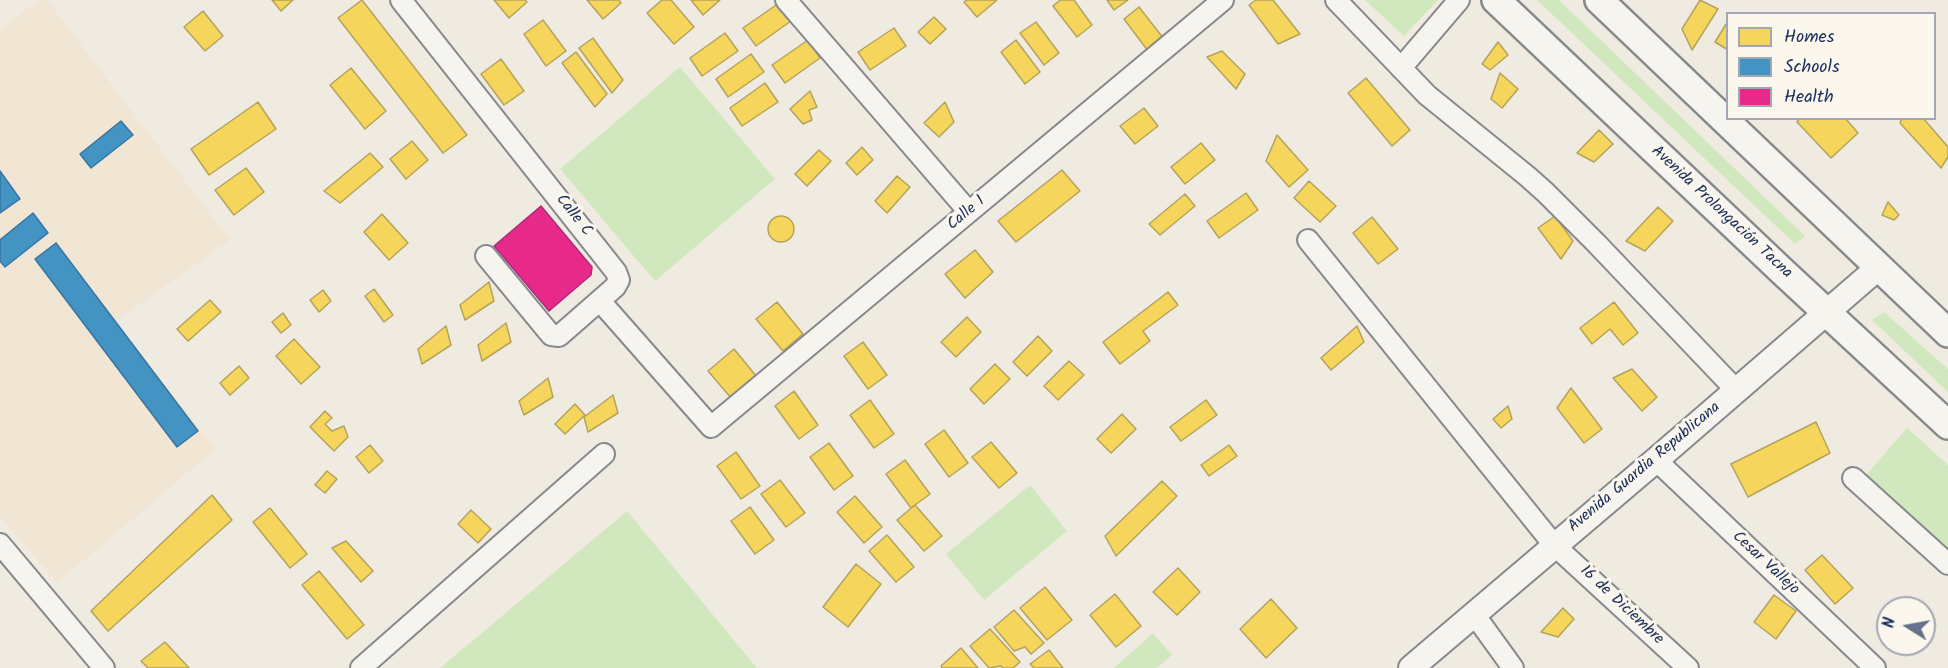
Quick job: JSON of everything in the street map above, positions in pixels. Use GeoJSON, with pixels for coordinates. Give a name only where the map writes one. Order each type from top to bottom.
{"type":"FeatureCollection","features":[{"type":"Feature","properties":{"kind":"main road","name":"Avenida Prolongación Tacna"},"geometry":{"type":"LineString","coordinates":[[1496,0],[1948,424]]}},
{"type":"Feature","properties":{"kind":"main road"},"geometry":{"type":"LineString","coordinates":[[1599,0],[1948,333]]}},
{"type":"Feature","properties":{"kind":"street","name":"Calle C"},"geometry":{"type":"LineString","coordinates":[[401,0],[616,272],[619,280],[600,301]]}},
{"type":"Feature","properties":{"kind":"street"},"geometry":{"type":"LineString","coordinates":[[786,0],[969,212]]}},
{"type":"Feature","properties":{"kind":"street","name":"Calle 1"},"geometry":{"type":"LineString","coordinates":[[600,301],[711,427],[1223,0]]}},
{"type":"Feature","properties":{"kind":"street"},"geometry":{"type":"LineString","coordinates":[[1336,0],[1427,95],[1545,192],[1598,244],[1736,390]]}},
{"type":"Feature","properties":{"kind":"street"},"geometry":{"type":"LineString","coordinates":[[1401,68],[1459,0]]}},
{"type":"Feature","properties":{"kind":"street","name":"16 de Diciembre"},"geometry":{"type":"LineString","coordinates":[[1308,240],[1554,545],[1688,668]]}},
{"type":"Feature","properties":{"kind":"street"},"geometry":{"type":"LineString","coordinates":[[486,256],[551,335],[559,336],[600,301]]}},
{"type":"Feature","properties":{"kind":"street","name":"Avenida Guardia Republicana"},"geometry":{"type":"LineString","coordinates":[[1411,668],[1879,267]]}},
{"type":"Feature","properties":{"kind":"street"},"geometry":{"type":"LineString","coordinates":[[361,668],[604,454]]}},
{"type":"Feature","properties":{"kind":"street","name":"Cesar Vallejo"},"geometry":{"type":"LineString","coordinates":[[1656,460],[1875,668]]}},
{"type":"Feature","properties":{"kind":"street"},"geometry":{"type":"LineString","coordinates":[[1853,478],[1948,564]]}},
{"type":"Feature","properties":{"kind":"street"},"geometry":{"type":"LineString","coordinates":[[0,544],[104,668]]}},
{"type":"Feature","properties":{"kind":"street"},"geometry":{"type":"LineString","coordinates":[[1474,614],[1513,668]]}},
{"type":"Feature","properties":{"kind":"shaded area"},"geometry":{"type":"Polygon","coordinates":[[[40,0],[47,0],[230,240],[115,322],[216,449],[57,583],[0,516],[0,29],[40,0]]]}},
{"type":"Feature","properties":{"kind":"green space"},"geometry":{"type":"Polygon","coordinates":[[[1365,0],[1438,0],[1404,36],[1365,0]]]}},
{"type":"Feature","properties":{"kind":"green space"},"geometry":{"type":"Polygon","coordinates":[[[1537,0],[1559,0],[1805,236],[1795,244],[1537,0]]]}},
{"type":"Feature","properties":{"kind":"green space"},"geometry":{"type":"Polygon","coordinates":[[[680,67],[775,179],[655,281],[560,169],[680,67]]]}},
{"type":"Feature","properties":{"kind":"green space"},"geometry":{"type":"Polygon","coordinates":[[[1884,312],[1948,369],[1948,392],[1872,320],[1884,312]]]}},
{"type":"Feature","properties":{"kind":"green space"},"geometry":{"type":"Polygon","coordinates":[[[1907,428],[1948,465],[1948,550],[1866,475],[1907,428]]]}},
{"type":"Feature","properties":{"kind":"green space"},"geometry":{"type":"Polygon","coordinates":[[[1030,485],[1067,531],[984,600],[946,554],[1030,485]]]}},
{"type":"Feature","properties":{"kind":"green space"},"geometry":{"type":"Polygon","coordinates":[[[627,511],[757,668],[440,668],[627,511]]]}},
{"type":"Feature","properties":{"kind":"green space"},"geometry":{"type":"Polygon","coordinates":[[[1153,633],[1172,655],[1157,668],[1114,668],[1153,633]]]}},
{"type":"Feature","properties":{"kind":"building: Homes"},"geometry":{"type":"Polygon","coordinates":[[[272,0],[293,0],[281,11],[272,0]]]}},
{"type":"Feature","properties":{"kind":"building: Homes"},"geometry":{"type":"Polygon","coordinates":[[[362,0],[467,135],[443,153],[338,18],[362,0]]]}},
{"type":"Feature","properties":{"kind":"building: Homes"},"geometry":{"type":"Polygon","coordinates":[[[494,0],[525,0],[527,2],[509,18],[494,0]]]}},
{"type":"Feature","properties":{"kind":"building: Homes"},"geometry":{"type":"Polygon","coordinates":[[[587,0],[619,0],[621,3],[603,19],[587,0]]]}},
{"type":"Feature","properties":{"kind":"building: Homes"},"geometry":{"type":"Polygon","coordinates":[[[662,0],[671,0],[694,27],[674,44],[647,13],[662,0]]]}},
{"type":"Feature","properties":{"kind":"building: Homes"},"geometry":{"type":"Polygon","coordinates":[[[691,0],[720,0],[703,15],[691,0]]]}},
{"type":"Feature","properties":{"kind":"building: Homes"},"geometry":{"type":"Polygon","coordinates":[[[967,0],[997,0],[977,17],[964,2],[967,0]]]}},
{"type":"Feature","properties":{"kind":"building: Homes"},"geometry":{"type":"Polygon","coordinates":[[[1060,0],[1074,0],[1092,25],[1077,37],[1053,6],[1060,0]]]}},
{"type":"Feature","properties":{"kind":"building: Homes"},"geometry":{"type":"Polygon","coordinates":[[[1107,0],[1128,0],[1114,10],[1107,0]]]}},
{"type":"Feature","properties":{"kind":"building: Homes"},"geometry":{"type":"Polygon","coordinates":[[[1256,0],[1273,0],[1300,34],[1278,44],[1249,5],[1256,0]]]}},
{"type":"Feature","properties":{"kind":"building: Homes"},"geometry":{"type":"Polygon","coordinates":[[[1700,0],[1718,9],[1692,50],[1682,29],[1700,0]]]}},
{"type":"Feature","properties":{"kind":"building: Homes"},"geometry":{"type":"Polygon","coordinates":[[[779,3],[791,21],[756,46],[743,28],[779,3]]]}},
{"type":"Feature","properties":{"kind":"building: Homes"},"geometry":{"type":"Polygon","coordinates":[[[1139,7],[1164,39],[1148,51],[1124,19],[1139,7]]]}},
{"type":"Feature","properties":{"kind":"building: Homes"},"geometry":{"type":"Polygon","coordinates":[[[203,11],[223,36],[205,51],[184,27],[203,11]]]}},
{"type":"Feature","properties":{"kind":"building: Homes"},"geometry":{"type":"Polygon","coordinates":[[[934,17],[946,29],[930,44],[918,32],[934,17]]]}},
{"type":"Feature","properties":{"kind":"building: Homes"},"geometry":{"type":"Polygon","coordinates":[[[543,20],[566,51],[546,66],[524,34],[543,20]]]}},
{"type":"Feature","properties":{"kind":"building: Homes"},"geometry":{"type":"Polygon","coordinates":[[[1036,22],[1059,53],[1044,65],[1020,33],[1036,22]]]}},
{"type":"Feature","properties":{"kind":"building: Homes"},"geometry":{"type":"Polygon","coordinates":[[[1726,24],[1726,49],[1715,42],[1726,24]]]}},
{"type":"Feature","properties":{"kind":"building: Homes"},"geometry":{"type":"Polygon","coordinates":[[[894,28],[906,46],[870,70],[858,52],[894,28]]]}},
{"type":"Feature","properties":{"kind":"building: Homes"},"geometry":{"type":"Polygon","coordinates":[[[725,33],[738,51],[702,76],[690,58],[725,33]]]}},
{"type":"Feature","properties":{"kind":"building: Homes"},"geometry":{"type":"Polygon","coordinates":[[[593,38],[623,80],[612,93],[579,48],[593,38]]]}},
{"type":"Feature","properties":{"kind":"building: Homes"},"geometry":{"type":"Polygon","coordinates":[[[808,40],[820,58],[785,83],[772,65],[808,40]]]}},
{"type":"Feature","properties":{"kind":"building: Homes"},"geometry":{"type":"Polygon","coordinates":[[[1016,40],[1040,72],[1025,84],[1001,52],[1016,40]]]}},
{"type":"Feature","properties":{"kind":"building: Homes"},"geometry":{"type":"Polygon","coordinates":[[[1498,42],[1508,55],[1490,70],[1482,64],[1498,42]]]}},
{"type":"Feature","properties":{"kind":"building: Homes"},"geometry":{"type":"Polygon","coordinates":[[[1222,51],[1245,74],[1236,89],[1207,57],[1222,51]]]}},
{"type":"Feature","properties":{"kind":"building: Homes"},"geometry":{"type":"Polygon","coordinates":[[[576,52],[607,94],[595,107],[562,63],[576,52]]]}},
{"type":"Feature","properties":{"kind":"building: Homes"},"geometry":{"type":"Polygon","coordinates":[[[751,54],[764,72],[728,97],[716,79],[751,54]]]}},
{"type":"Feature","properties":{"kind":"building: Homes"},"geometry":{"type":"Polygon","coordinates":[[[501,59],[524,91],[504,105],[481,74],[501,59]]]}},
{"type":"Feature","properties":{"kind":"building: Homes"},"geometry":{"type":"Polygon","coordinates":[[[351,68],[386,111],[365,129],[330,85],[351,68]]]}},
{"type":"Feature","properties":{"kind":"building: Homes"},"geometry":{"type":"Polygon","coordinates":[[[1500,73],[1518,89],[1502,108],[1491,99],[1500,73]]]}},
{"type":"Feature","properties":{"kind":"building: Homes"},"geometry":{"type":"Polygon","coordinates":[[[1366,78],[1410,130],[1392,146],[1348,93],[1366,78]]]}},
{"type":"Feature","properties":{"kind":"building: Homes"},"geometry":{"type":"Polygon","coordinates":[[[765,83],[778,102],[742,126],[730,108],[765,83]]]}},
{"type":"Feature","properties":{"kind":"building: Homes"},"geometry":{"type":"Polygon","coordinates":[[[810,91],[817,107],[809,110],[812,120],[803,124],[790,109],[810,91]]]}},
{"type":"Feature","properties":{"kind":"building: Homes"},"geometry":{"type":"Polygon","coordinates":[[[258,102],[276,129],[209,175],[191,149],[258,102]]]}},
{"type":"Feature","properties":{"kind":"building: Homes"},"geometry":{"type":"Polygon","coordinates":[[[945,102],[954,122],[939,137],[924,123],[945,102]]]}},
{"type":"Feature","properties":{"kind":"building: Homes"},"geometry":{"type":"Polygon","coordinates":[[[1144,108],[1158,126],[1135,144],[1120,126],[1144,108]]]}},
{"type":"Feature","properties":{"kind":"building: Homes"},"geometry":{"type":"Polygon","coordinates":[[[1798,120],[1847,120],[1858,133],[1831,158],[1797,122],[1798,120]]]}},
{"type":"Feature","properties":{"kind":"building: Homes"},"geometry":{"type":"Polygon","coordinates":[[[1901,120],[1925,120],[1948,147],[1948,157],[1941,168],[1900,123],[1901,120]]]}},
{"type":"Feature","properties":{"kind":"building: Homes"},"geometry":{"type":"Polygon","coordinates":[[[1599,130],[1613,144],[1594,162],[1577,153],[1599,130]]]}},
{"type":"Feature","properties":{"kind":"building: Homes"},"geometry":{"type":"Polygon","coordinates":[[[1277,135],[1308,170],[1289,187],[1266,161],[1277,135]]]}},
{"type":"Feature","properties":{"kind":"building: Homes"},"geometry":{"type":"Polygon","coordinates":[[[412,141],[428,160],[406,179],[390,159],[412,141]]]}},
{"type":"Feature","properties":{"kind":"building: Homes"},"geometry":{"type":"Polygon","coordinates":[[[1201,143],[1215,160],[1185,184],[1171,167],[1201,143]]]}},
{"type":"Feature","properties":{"kind":"building: Homes"},"geometry":{"type":"Polygon","coordinates":[[[862,147],[873,160],[857,175],[846,163],[862,147]]]}},
{"type":"Feature","properties":{"kind":"building: Homes"},"geometry":{"type":"Polygon","coordinates":[[[819,150],[831,161],[807,186],[795,174],[819,150]]]}},
{"type":"Feature","properties":{"kind":"building: Homes"},"geometry":{"type":"Polygon","coordinates":[[[370,153],[383,167],[340,203],[324,191],[370,153]]]}},
{"type":"Feature","properties":{"kind":"building: Homes"},"geometry":{"type":"Polygon","coordinates":[[[246,168],[264,192],[234,215],[215,190],[246,168]]]}},
{"type":"Feature","properties":{"kind":"building: Homes"},"geometry":{"type":"Polygon","coordinates":[[[1062,170],[1080,191],[1016,242],[998,221],[1062,170]]]}},
{"type":"Feature","properties":{"kind":"building: Homes"},"geometry":{"type":"Polygon","coordinates":[[[897,176],[910,187],[887,213],[875,201],[897,176]]]}},
{"type":"Feature","properties":{"kind":"building: Homes"},"geometry":{"type":"Polygon","coordinates":[[[1309,181],[1336,206],[1320,222],[1294,198],[1309,181]]]}},
{"type":"Feature","properties":{"kind":"building: Homes"},"geometry":{"type":"Polygon","coordinates":[[[1246,193],[1258,210],[1219,238],[1207,221],[1246,193]]]}},
{"type":"Feature","properties":{"kind":"building: Homes"},"geometry":{"type":"Polygon","coordinates":[[[1185,194],[1195,206],[1160,235],[1149,224],[1185,194]]]}},
{"type":"Feature","properties":{"kind":"building: Homes"},"geometry":{"type":"Polygon","coordinates":[[[1888,202],[1899,215],[1894,220],[1882,215],[1888,202]]]}},
{"type":"Feature","properties":{"kind":"building: Homes"},"geometry":{"type":"Polygon","coordinates":[[[1658,207],[1673,221],[1645,251],[1626,241],[1658,207]]]}},
{"type":"Feature","properties":{"kind":"building: Homes"},"geometry":{"type":"Polygon","coordinates":[[[382,214],[408,243],[389,260],[364,232],[382,214]]]}},
{"type":"Feature","properties":{"kind":"building: Homes"},"geometry":{"type":"Polygon","coordinates":[[[781,216],[790,220],[794,229],[790,238],[781,242],[772,238],[768,229],[772,220],[781,216]]]}},
{"type":"Feature","properties":{"kind":"building: Homes"},"geometry":{"type":"Polygon","coordinates":[[[1555,216],[1573,241],[1561,259],[1538,228],[1555,216]]]}},
{"type":"Feature","properties":{"kind":"building: Homes"},"geometry":{"type":"Polygon","coordinates":[[[1372,217],[1398,249],[1378,264],[1353,233],[1372,217]]]}},
{"type":"Feature","properties":{"kind":"building: Homes"},"geometry":{"type":"Polygon","coordinates":[[[975,250],[993,272],[965,298],[945,274],[975,250]]]}},
{"type":"Feature","properties":{"kind":"building: Homes"},"geometry":{"type":"Polygon","coordinates":[[[489,282],[494,301],[465,320],[460,305],[489,282]]]}},
{"type":"Feature","properties":{"kind":"building: Homes"},"geometry":{"type":"Polygon","coordinates":[[[374,289],[393,315],[384,322],[365,296],[374,289]]]}},
{"type":"Feature","properties":{"kind":"building: Homes"},"geometry":{"type":"Polygon","coordinates":[[[323,290],[331,301],[319,312],[310,300],[323,290]]]}},
{"type":"Feature","properties":{"kind":"building: Homes"},"geometry":{"type":"Polygon","coordinates":[[[1168,292],[1178,305],[1143,331],[1150,341],[1120,364],[1103,342],[1168,292]]]}},
{"type":"Feature","properties":{"kind":"building: Homes"},"geometry":{"type":"Polygon","coordinates":[[[210,300],[221,312],[188,341],[177,329],[210,300]]]}},
{"type":"Feature","properties":{"kind":"building: Homes"},"geometry":{"type":"Polygon","coordinates":[[[777,302],[803,334],[783,351],[756,319],[777,302]]]}},
{"type":"Feature","properties":{"kind":"building: Homes"},"geometry":{"type":"Polygon","coordinates":[[[1614,302],[1638,333],[1623,345],[1610,329],[1592,344],[1580,328],[1614,302]]]}},
{"type":"Feature","properties":{"kind":"building: Homes"},"geometry":{"type":"Polygon","coordinates":[[[283,313],[291,325],[281,333],[272,322],[283,313]]]}},
{"type":"Feature","properties":{"kind":"building: Homes"},"geometry":{"type":"Polygon","coordinates":[[[967,317],[981,332],[956,357],[941,342],[967,317]]]}},
{"type":"Feature","properties":{"kind":"building: Homes"},"geometry":{"type":"Polygon","coordinates":[[[506,323],[511,342],[482,361],[478,345],[506,323]]]}},
{"type":"Feature","properties":{"kind":"building: Homes"},"geometry":{"type":"Polygon","coordinates":[[[446,326],[451,345],[422,364],[418,349],[446,326]]]}},
{"type":"Feature","properties":{"kind":"building: Homes"},"geometry":{"type":"Polygon","coordinates":[[[1357,326],[1364,342],[1331,370],[1321,358],[1357,326]]]}},
{"type":"Feature","properties":{"kind":"building: Homes"},"geometry":{"type":"Polygon","coordinates":[[[1038,336],[1052,351],[1027,376],[1013,362],[1038,336]]]}},
{"type":"Feature","properties":{"kind":"building: Homes"},"geometry":{"type":"Polygon","coordinates":[[[294,339],[320,367],[301,384],[276,356],[294,339]]]}},
{"type":"Feature","properties":{"kind":"building: Homes"},"geometry":{"type":"Polygon","coordinates":[[[863,342],[887,375],[868,389],[844,356],[863,342]]]}},
{"type":"Feature","properties":{"kind":"building: Homes"},"geometry":{"type":"Polygon","coordinates":[[[734,349],[757,377],[732,399],[708,371],[734,349]]]}},
{"type":"Feature","properties":{"kind":"building: Homes"},"geometry":{"type":"Polygon","coordinates":[[[1069,361],[1084,375],[1058,400],[1044,386],[1069,361]]]}},
{"type":"Feature","properties":{"kind":"building: Homes"},"geometry":{"type":"Polygon","coordinates":[[[995,364],[1010,379],[984,404],[970,389],[995,364]]]}},
{"type":"Feature","properties":{"kind":"building: Homes"},"geometry":{"type":"Polygon","coordinates":[[[239,366],[249,378],[230,395],[220,383],[239,366]]]}},
{"type":"Feature","properties":{"kind":"building: Homes"},"geometry":{"type":"Polygon","coordinates":[[[1632,369],[1657,397],[1642,411],[1613,378],[1632,369]]]}},
{"type":"Feature","properties":{"kind":"building: Homes"},"geometry":{"type":"Polygon","coordinates":[[[548,378],[553,397],[524,415],[519,401],[548,378]]]}},
{"type":"Feature","properties":{"kind":"building: Homes"},"geometry":{"type":"Polygon","coordinates":[[[1571,388],[1602,429],[1584,443],[1557,408],[1571,388]]]}},
{"type":"Feature","properties":{"kind":"building: Homes"},"geometry":{"type":"Polygon","coordinates":[[[794,391],[818,425],[799,439],[775,406],[794,391]]]}},
{"type":"Feature","properties":{"kind":"building: Homes"},"geometry":{"type":"Polygon","coordinates":[[[613,395],[618,413],[588,432],[584,417],[613,395]]]}},
{"type":"Feature","properties":{"kind":"building: Homes"},"geometry":{"type":"Polygon","coordinates":[[[870,400],[894,434],[874,448],[850,415],[870,400]]]}},
{"type":"Feature","properties":{"kind":"building: Homes"},"geometry":{"type":"Polygon","coordinates":[[[1206,400],[1217,415],[1181,441],[1170,427],[1206,400]]]}},
{"type":"Feature","properties":{"kind":"building: Homes"},"geometry":{"type":"Polygon","coordinates":[[[575,404],[585,415],[565,434],[555,424],[575,404]]]}},
{"type":"Feature","properties":{"kind":"building: Homes"},"geometry":{"type":"Polygon","coordinates":[[[1508,406],[1512,419],[1501,428],[1493,419],[1508,406]]]}},
{"type":"Feature","properties":{"kind":"building: Homes"},"geometry":{"type":"Polygon","coordinates":[[[325,411],[332,418],[325,424],[332,431],[344,426],[348,437],[334,451],[310,427],[325,411]]]}},
{"type":"Feature","properties":{"kind":"building: Homes"},"geometry":{"type":"Polygon","coordinates":[[[1122,414],[1136,429],[1111,453],[1097,439],[1122,414]]]}},
{"type":"Feature","properties":{"kind":"building: Homes"},"geometry":{"type":"Polygon","coordinates":[[[1816,422],[1830,453],[1748,497],[1731,464],[1816,422]]]}},
{"type":"Feature","properties":{"kind":"building: Homes"},"geometry":{"type":"Polygon","coordinates":[[[944,430],[968,463],[949,477],[925,444],[944,430]]]}},
{"type":"Feature","properties":{"kind":"building: Homes"},"geometry":{"type":"Polygon","coordinates":[[[991,442],[1017,473],[999,488],[972,457],[991,442]]]}},
{"type":"Feature","properties":{"kind":"building: Homes"},"geometry":{"type":"Polygon","coordinates":[[[829,443],[853,476],[834,490],[810,457],[829,443]]]}},
{"type":"Feature","properties":{"kind":"building: Homes"},"geometry":{"type":"Polygon","coordinates":[[[370,445],[383,461],[369,473],[356,457],[370,445]]]}},
{"type":"Feature","properties":{"kind":"building: Homes"},"geometry":{"type":"Polygon","coordinates":[[[1229,445],[1237,456],[1209,476],[1201,465],[1229,445]]]}},
{"type":"Feature","properties":{"kind":"building: Homes"},"geometry":{"type":"Polygon","coordinates":[[[736,452],[760,486],[741,499],[717,466],[736,452]]]}},
{"type":"Feature","properties":{"kind":"building: Homes"},"geometry":{"type":"Polygon","coordinates":[[[905,460],[930,494],[911,508],[886,474],[905,460]]]}},
{"type":"Feature","properties":{"kind":"building: Homes"},"geometry":{"type":"Polygon","coordinates":[[[327,471],[337,479],[325,493],[315,485],[327,471]]]}},
{"type":"Feature","properties":{"kind":"building: Homes"},"geometry":{"type":"Polygon","coordinates":[[[780,480],[805,513],[786,527],[761,494],[780,480]]]}},
{"type":"Feature","properties":{"kind":"building: Homes"},"geometry":{"type":"Polygon","coordinates":[[[1162,481],[1177,496],[1116,556],[1105,536],[1162,481]]]}},
{"type":"Feature","properties":{"kind":"building: Homes"},"geometry":{"type":"Polygon","coordinates":[[[212,495],[232,520],[108,631],[91,611],[212,495]]]}},
{"type":"Feature","properties":{"kind":"building: Homes"},"geometry":{"type":"Polygon","coordinates":[[[855,496],[882,527],[864,543],[837,512],[855,496]]]}},
{"type":"Feature","properties":{"kind":"building: Homes"},"geometry":{"type":"Polygon","coordinates":[[[915,505],[942,536],[924,551],[897,520],[915,505]]]}},
{"type":"Feature","properties":{"kind":"building: Homes"},"geometry":{"type":"Polygon","coordinates":[[[750,507],[774,540],[755,554],[731,521],[750,507]]]}},
{"type":"Feature","properties":{"kind":"building: Homes"},"geometry":{"type":"Polygon","coordinates":[[[270,508],[307,554],[290,568],[253,522],[270,508]]]}},
{"type":"Feature","properties":{"kind":"building: Homes"},"geometry":{"type":"Polygon","coordinates":[[[471,510],[491,529],[478,543],[458,524],[471,510]]]}},
{"type":"Feature","properties":{"kind":"building: Homes"},"geometry":{"type":"Polygon","coordinates":[[[887,535],[914,567],[896,582],[869,551],[887,535]]]}},
{"type":"Feature","properties":{"kind":"building: Homes"},"geometry":{"type":"Polygon","coordinates":[[[346,541],[373,571],[361,582],[332,548],[346,541]]]}},
{"type":"Feature","properties":{"kind":"building: Homes"},"geometry":{"type":"Polygon","coordinates":[[[1822,555],[1853,588],[1835,604],[1805,570],[1822,555]]]}},
{"type":"Feature","properties":{"kind":"building: Homes"},"geometry":{"type":"Polygon","coordinates":[[[856,564],[881,584],[848,627],[823,607],[856,564]]]}},
{"type":"Feature","properties":{"kind":"building: Homes"},"geometry":{"type":"Polygon","coordinates":[[[1178,568],[1200,592],[1177,615],[1153,592],[1178,568]]]}},
{"type":"Feature","properties":{"kind":"building: Homes"},"geometry":{"type":"Polygon","coordinates":[[[319,571],[364,625],[347,639],[302,585],[319,571]]]}},
{"type":"Feature","properties":{"kind":"building: Homes"},"geometry":{"type":"Polygon","coordinates":[[[1045,587],[1072,620],[1047,640],[1020,608],[1045,587]]]}},
{"type":"Feature","properties":{"kind":"building: Homes"},"geometry":{"type":"Polygon","coordinates":[[[1115,594],[1141,626],[1116,647],[1090,615],[1115,594]]]}},
{"type":"Feature","properties":{"kind":"building: Homes"},"geometry":{"type":"Polygon","coordinates":[[[1774,595],[1796,611],[1776,639],[1754,622],[1774,595]]]}},
{"type":"Feature","properties":{"kind":"building: Homes"},"geometry":{"type":"Polygon","coordinates":[[[1271,599],[1297,628],[1266,658],[1240,629],[1271,599]]]}},
{"type":"Feature","properties":{"kind":"building: Homes"},"geometry":{"type":"Polygon","coordinates":[[[1563,608],[1574,619],[1558,637],[1541,632],[1563,608]]]}},
{"type":"Feature","properties":{"kind":"building: Homes"},"geometry":{"type":"Polygon","coordinates":[[[1014,610],[1044,643],[1031,654],[1025,647],[1014,651],[994,627],[1014,610]]]}},
{"type":"Feature","properties":{"kind":"building: Homes"},"geometry":{"type":"Polygon","coordinates":[[[990,629],[1020,662],[1013,668],[1001,666],[989,668],[970,646],[990,629]]]}},
{"type":"Feature","properties":{"kind":"building: Homes"},"geometry":{"type":"Polygon","coordinates":[[[165,642],[189,668],[148,668],[141,661],[165,642]]]}},
{"type":"Feature","properties":{"kind":"building: Homes"},"geometry":{"type":"Polygon","coordinates":[[[961,648],[978,668],[942,668],[941,666],[961,648]]]}},
{"type":"Feature","properties":{"kind":"building: Homes"},"geometry":{"type":"Polygon","coordinates":[[[1049,650],[1063,668],[1034,668],[1030,664],[1049,650]]]}},
{"type":"Feature","properties":{"kind":"building: Schools"},"geometry":{"type":"Polygon","coordinates":[[[121,121],[133,135],[91,168],[80,154],[121,121]]]}},
{"type":"Feature","properties":{"kind":"building: Schools"},"geometry":{"type":"Polygon","coordinates":[[[0,171],[20,199],[0,213],[0,171]]]}},
{"type":"Feature","properties":{"kind":"building: Schools"},"geometry":{"type":"Polygon","coordinates":[[[33,213],[48,233],[5,267],[0,261],[0,240],[33,213]]]}},
{"type":"Feature","properties":{"kind":"building: Schools"},"geometry":{"type":"Polygon","coordinates":[[[56,243],[198,431],[177,447],[35,259],[56,243]]]}},
{"type":"Feature","properties":{"kind":"building: Health"},"geometry":{"type":"Polygon","coordinates":[[[541,206],[592,267],[591,275],[549,311],[494,246],[541,206]]]}}]}
